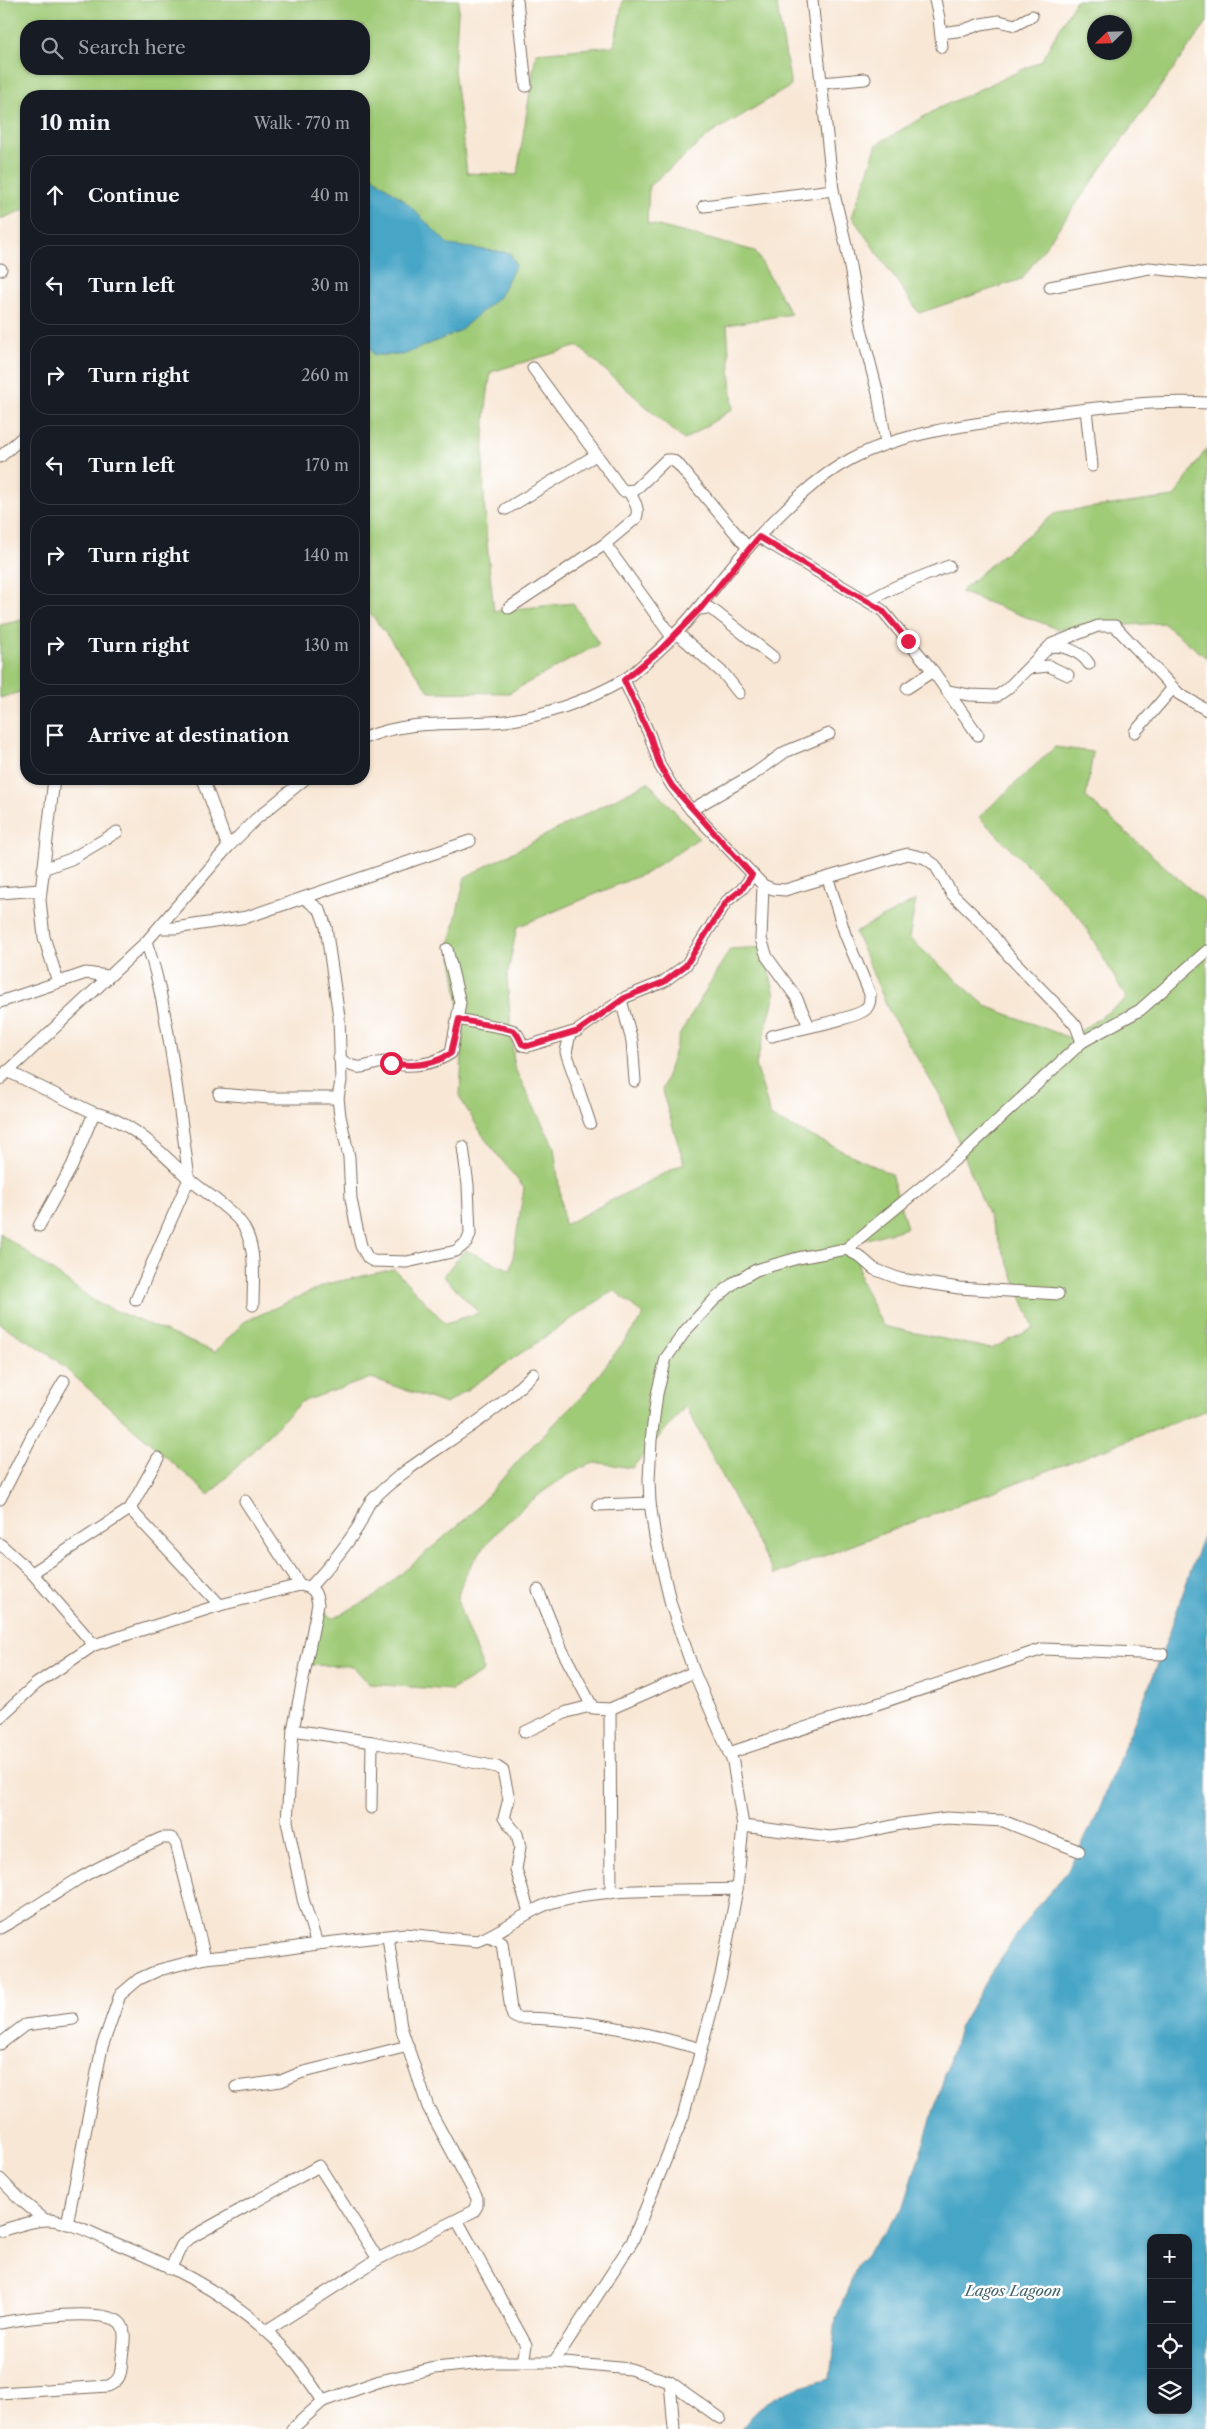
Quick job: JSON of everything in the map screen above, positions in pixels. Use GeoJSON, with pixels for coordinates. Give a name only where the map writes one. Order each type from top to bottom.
{"type":"FeatureCollection","features":[{"type":"Feature","properties":{"kind":"street"},"geometry":{"type":"LineString","coordinates":[[517,0],[526,86]]}},
{"type":"Feature","properties":{"kind":"street"},"geometry":{"type":"LineString","coordinates":[[812,0],[833,190],[846,244],[861,328],[878,394],[886,443]]}},
{"type":"Feature","properties":{"kind":"street"},"geometry":{"type":"LineString","coordinates":[[934,0],[942,47]]}},
{"type":"Feature","properties":{"kind":"street"},"geometry":{"type":"LineString","coordinates":[[941,33],[964,30],[999,21],[1015,25],[1032,16]]}},
{"type":"Feature","properties":{"kind":"street"},"geometry":{"type":"LineString","coordinates":[[822,83],[865,79]]}},
{"type":"Feature","properties":{"kind":"street"},"geometry":{"type":"LineString","coordinates":[[704,206],[833,190]]}},
{"type":"Feature","properties":{"kind":"street"},"geometry":{"type":"LineString","coordinates":[[1050,287],[1149,268],[1207,274]]}},
{"type":"Feature","properties":{"kind":"street"},"geometry":{"type":"LineString","coordinates":[[533,368],[623,491],[629,492],[634,490],[666,460],[672,460],[678,464],[748,548]]}},
{"type":"Feature","properties":{"kind":"street"},"geometry":{"type":"LineString","coordinates":[[370,736],[408,725],[525,718],[580,700],[624,680],[675,635],[700,609],[748,548],[819,479],[850,460],[886,443],[988,422],[1086,409],[1166,403],[1207,403]]}},
{"type":"Feature","properties":{"kind":"street"},"geometry":{"type":"LineString","coordinates":[[1086,409],[1092,466]]}},
{"type":"Feature","properties":{"kind":"street"},"geometry":{"type":"LineString","coordinates":[[0,457],[20,439]]}},
{"type":"Feature","properties":{"kind":"street"},"geometry":{"type":"LineString","coordinates":[[506,510],[596,455]]}},
{"type":"Feature","properties":{"kind":"street"},"geometry":{"type":"LineString","coordinates":[[509,608],[605,544],[636,518],[638,513],[637,506],[629,492]]}},
{"type":"Feature","properties":{"kind":"street"},"geometry":{"type":"LineString","coordinates":[[759,537],[882,610],[933,671],[978,735]]}},
{"type":"Feature","properties":{"kind":"street"},"geometry":{"type":"LineString","coordinates":[[605,544],[675,635],[724,674],[739,693]]}},
{"type":"Feature","properties":{"kind":"street"},"geometry":{"type":"LineString","coordinates":[[868,601],[895,587],[949,566]]}},
{"type":"Feature","properties":{"kind":"street"},"geometry":{"type":"LineString","coordinates":[[700,609],[709,608],[717,613],[772,657]]}},
{"type":"Feature","properties":{"kind":"street"},"geometry":{"type":"LineString","coordinates":[[948,691],[969,695],[997,696],[1008,690],[1049,647],[1098,626],[1115,626],[1179,694],[1207,710]]}},
{"type":"Feature","properties":{"kind":"street"},"geometry":{"type":"LineString","coordinates":[[1049,647],[1056,646],[1085,656],[1089,664]]}},
{"type":"Feature","properties":{"kind":"street"},"geometry":{"type":"LineString","coordinates":[[1029,668],[1049,666],[1068,675]]}},
{"type":"Feature","properties":{"kind":"street"},"geometry":{"type":"LineString","coordinates":[[907,688],[933,671]]}},
{"type":"Feature","properties":{"kind":"street"},"geometry":{"type":"LineString","coordinates":[[624,680],[650,736],[660,766],[672,786],[691,810],[762,885],[773,890],[785,890],[828,879],[908,854],[925,858],[935,865],[952,894],[1071,1020],[1076,1026],[1082,1042]]}},
{"type":"Feature","properties":{"kind":"street"},"geometry":{"type":"LineString","coordinates":[[1135,732],[1173,688]]}},
{"type":"Feature","properties":{"kind":"street"},"geometry":{"type":"LineString","coordinates":[[691,810],[754,774],[785,752],[830,734]]}},
{"type":"Feature","properties":{"kind":"street"},"geometry":{"type":"LineString","coordinates":[[53,785],[40,890],[44,937],[58,982]]}},
{"type":"Feature","properties":{"kind":"street"},"geometry":{"type":"LineString","coordinates":[[204,785],[228,847]]}},
{"type":"Feature","properties":{"kind":"street"},"geometry":{"type":"LineString","coordinates":[[253,1305],[253,1261],[250,1242],[238,1220],[160,1152],[122,1123],[94,1113],[4,1074],[146,942],[228,847],[256,819],[298,785]]}},
{"type":"Feature","properties":{"kind":"street"},"geometry":{"type":"LineString","coordinates":[[43,869],[71,859],[117,832]]}},
{"type":"Feature","properties":{"kind":"street"},"geometry":{"type":"LineString","coordinates":[[160,928],[175,928],[247,917],[470,841]]}},
{"type":"Feature","properties":{"kind":"street"},"geometry":{"type":"LineString","coordinates":[[459,1019],[479,1025],[512,1030],[522,1044],[528,1046],[570,1034],[590,1023],[621,1000],[664,982],[681,969],[727,901],[742,889],[752,875]]}},
{"type":"Feature","properties":{"kind":"street"},"geometry":{"type":"LineString","coordinates":[[772,1036],[857,1015],[865,1010],[870,1002],[866,983],[845,934],[828,879]]}},
{"type":"Feature","properties":{"kind":"street"},"geometry":{"type":"LineString","coordinates":[[762,885],[761,939],[767,958],[796,997],[809,1026]]}},
{"type":"Feature","properties":{"kind":"street"},"geometry":{"type":"LineString","coordinates":[[0,893],[40,890]]}},
{"type":"Feature","properties":{"kind":"street"},"geometry":{"type":"LineString","coordinates":[[304,898],[320,910],[326,927],[338,1005],[341,1081],[338,1098],[349,1157],[351,1199],[364,1252],[373,1261],[407,1262],[456,1251],[467,1242],[470,1234],[468,1185],[462,1147]]}},
{"type":"Feature","properties":{"kind":"street"},"geometry":{"type":"LineString","coordinates":[[136,1300],[189,1179],[176,1077],[162,995],[155,965],[146,942]]}},
{"type":"Feature","properties":{"kind":"street"},"geometry":{"type":"LineString","coordinates":[[339,1058],[353,1066],[370,1067],[387,1062],[403,1065],[432,1064],[451,1053],[459,1019],[460,996],[447,948]]}},
{"type":"Feature","properties":{"kind":"street"},"geometry":{"type":"LineString","coordinates":[[554,2362],[632,2242],[683,2117],[721,1975],[737,1889],[743,1826],[733,1762],[694,1672],[672,1605],[655,1536],[650,1503],[649,1480],[657,1394],[666,1358],[674,1344],[715,1299],[735,1282],[756,1270],[798,1258],[846,1249],[963,1153],[1082,1042],[1140,1010],[1207,951]]}},
{"type":"Feature","properties":{"kind":"street"},"geometry":{"type":"LineString","coordinates":[[0,1002],[89,972],[108,976]]}},
{"type":"Feature","properties":{"kind":"street"},"geometry":{"type":"LineString","coordinates":[[621,1000],[632,1041],[635,1081]]}},
{"type":"Feature","properties":{"kind":"street"},"geometry":{"type":"LineString","coordinates":[[570,1034],[566,1052],[590,1123]]}},
{"type":"Feature","properties":{"kind":"street"},"geometry":{"type":"LineString","coordinates":[[218,1094],[269,1098],[338,1098]]}},
{"type":"Feature","properties":{"kind":"street"},"geometry":{"type":"LineString","coordinates":[[38,1226],[72,1166],[94,1113]]}},
{"type":"Feature","properties":{"kind":"street"},"geometry":{"type":"LineString","coordinates":[[846,1249],[859,1256],[874,1269],[900,1279],[959,1288],[1058,1294]]}},
{"type":"Feature","properties":{"kind":"street"},"geometry":{"type":"LineString","coordinates":[[0,1717],[36,1684],[94,1645],[220,1604],[305,1586],[345,1545],[359,1525],[366,1507],[374,1498],[421,1458],[438,1449],[497,1407],[533,1374]]}},
{"type":"Feature","properties":{"kind":"street"},"geometry":{"type":"LineString","coordinates":[[0,1499],[64,1381]]}},
{"type":"Feature","properties":{"kind":"street"},"geometry":{"type":"LineString","coordinates":[[32,1573],[130,1509],[158,1458]]}},
{"type":"Feature","properties":{"kind":"street"},"geometry":{"type":"LineString","coordinates":[[245,1501],[305,1586],[316,1592],[318,1604],[293,1730],[286,1822],[303,1899],[317,1944]]}},
{"type":"Feature","properties":{"kind":"street"},"geometry":{"type":"LineString","coordinates":[[598,1505],[650,1503]]}},
{"type":"Feature","properties":{"kind":"street"},"geometry":{"type":"LineString","coordinates":[[130,1509],[220,1604]]}},
{"type":"Feature","properties":{"kind":"street"},"geometry":{"type":"LineString","coordinates":[[0,1544],[32,1573],[94,1645]]}},
{"type":"Feature","properties":{"kind":"street"},"geometry":{"type":"LineString","coordinates":[[538,1590],[562,1650],[590,1706]]}},
{"type":"Feature","properties":{"kind":"street"},"geometry":{"type":"LineString","coordinates":[[729,1753],[1043,1649],[1162,1654]]}},
{"type":"Feature","properties":{"kind":"street"},"geometry":{"type":"LineString","coordinates":[[525,1732],[566,1712],[590,1706],[593,1708],[610,1709],[694,1672]]}},
{"type":"Feature","properties":{"kind":"street"},"geometry":{"type":"LineString","coordinates":[[610,1709],[610,1893]]}},
{"type":"Feature","properties":{"kind":"street"},"geometry":{"type":"LineString","coordinates":[[293,1730],[372,1742],[497,1767],[503,1771],[509,1799],[504,1818],[516,1834],[520,1847],[516,1869],[529,1912]]}},
{"type":"Feature","properties":{"kind":"street"},"geometry":{"type":"LineString","coordinates":[[371,1808],[372,1742]]}},
{"type":"Feature","properties":{"kind":"street"},"geometry":{"type":"LineString","coordinates":[[743,1826],[830,1837],[947,1818],[1002,1820],[1079,1850]]}},
{"type":"Feature","properties":{"kind":"street"},"geometry":{"type":"LineString","coordinates":[[0,1928],[23,1916],[77,1880],[112,1861],[162,1838],[170,1838],[176,1843],[205,1958]]}},
{"type":"Feature","properties":{"kind":"street"},"geometry":{"type":"LineString","coordinates":[[67,2224],[102,2047],[120,1995],[139,1979],[159,1970],[205,1958],[405,1934],[478,1941],[489,1937],[529,1912],[555,1901],[581,1896],[610,1893],[737,1889]]}},
{"type":"Feature","properties":{"kind":"street"},"geometry":{"type":"LineString","coordinates":[[266,2331],[378,2260],[476,2209],[477,2198],[428,2107],[401,2027],[388,1937]]}},
{"type":"Feature","properties":{"kind":"street"},"geometry":{"type":"LineString","coordinates":[[489,1937],[502,1943],[511,2010],[517,2018],[572,2019],[634,2030],[701,2049]]}},
{"type":"Feature","properties":{"kind":"street"},"geometry":{"type":"LineString","coordinates":[[0,2044],[25,2025],[73,2018]]}},
{"type":"Feature","properties":{"kind":"street"},"geometry":{"type":"LineString","coordinates":[[236,2087],[281,2081],[300,2073],[408,2046]]}},
{"type":"Feature","properties":{"kind":"street"},"geometry":{"type":"LineString","coordinates":[[170,2268],[179,2249],[190,2238],[319,2166],[378,2260]]}},
{"type":"Feature","properties":{"kind":"street"},"geometry":{"type":"LineString","coordinates":[[0,2179],[45,2220]]}},
{"type":"Feature","properties":{"kind":"street"},"geometry":{"type":"LineString","coordinates":[[0,2231],[45,2220],[67,2224],[140,2253],[197,2282],[239,2309],[266,2331],[299,2367],[323,2401]]}},
{"type":"Feature","properties":{"kind":"street"},"geometry":{"type":"LineString","coordinates":[[457,2220],[526,2345],[524,2362]]}},
{"type":"Feature","properties":{"kind":"street"},"geometry":{"type":"LineString","coordinates":[[0,2324],[34,2316],[78,2315],[111,2317],[120,2323],[124,2331],[121,2376],[116,2383],[108,2386],[0,2393]]}},
{"type":"Feature","properties":{"kind":"street"},"geometry":{"type":"LineString","coordinates":[[292,2429],[323,2401],[380,2380],[435,2368],[493,2362],[554,2362],[630,2369],[670,2382],[720,2418]]}},
{"type":"Feature","properties":{"kind":"street"},"geometry":{"type":"LineString","coordinates":[[670,2382],[674,2429]]}},
{"type":"Feature","properties":{"kind":"green space"},"geometry":{"type":"Polygon","coordinates":[[[0,0],[459,0],[454,70],[467,173],[517,175],[536,53],[614,46],[623,0],[776,0],[791,86],[712,133],[649,186],[647,223],[755,251],[791,314],[727,325],[733,409],[684,440],[578,346],[491,372],[484,432],[483,462],[485,521],[494,611],[573,603],[599,644],[509,693],[430,692],[370,613],[370,348],[374,355],[510,253],[449,246],[406,202],[370,176],[370,90],[20,90],[20,211],[0,219],[0,0]]]}},
{"type":"Feature","properties":{"kind":"green space"},"geometry":{"type":"Polygon","coordinates":[[[1076,0],[1207,0],[1207,22],[1022,279],[919,313],[852,217],[877,144],[939,108],[1041,61],[1076,0]]]}},
{"type":"Feature","properties":{"kind":"green space"},"geometry":{"type":"Polygon","coordinates":[[[1207,448],[1207,658],[1163,623],[1058,629],[960,592],[996,560],[1057,512],[1174,497],[1207,448]]]}},
{"type":"Feature","properties":{"kind":"green space"},"geometry":{"type":"Polygon","coordinates":[[[20,620],[20,692],[0,698],[0,625],[20,620]]]}},
{"type":"Feature","properties":{"kind":"green space"},"geometry":{"type":"Polygon","coordinates":[[[1055,747],[1093,752],[1086,797],[1207,904],[1207,1410],[774,1575],[686,1406],[632,1468],[595,1463],[573,1472],[531,1501],[491,1539],[474,1560],[463,1580],[458,1599],[484,1671],[452,1690],[369,1684],[353,1666],[306,1665],[317,1607],[333,1618],[374,1597],[470,1515],[527,1451],[585,1393],[644,1315],[614,1290],[446,1404],[371,1378],[301,1402],[209,1495],[48,1353],[0,1324],[0,1233],[97,1303],[215,1352],[244,1322],[327,1284],[394,1269],[445,1323],[479,1313],[443,1276],[465,1250],[511,1270],[524,1188],[485,1139],[460,1098],[463,1032],[450,944],[465,877],[648,782],[699,838],[648,872],[517,927],[507,977],[514,1067],[554,1147],[564,1225],[684,1163],[662,1091],[680,1034],[730,949],[763,947],[775,995],[756,1065],[771,1117],[891,1174],[907,1228],[856,1242],[860,1280],[883,1326],[991,1349],[1034,1328],[940,1096],[890,1013],[855,932],[916,900],[909,938],[986,1006],[1070,1038],[1127,999],[1081,919],[979,817],[1055,747]]]}},
{"type":"Feature","properties":{"kind":"water"},"geometry":{"type":"Polygon","coordinates":[[[370,176],[406,202],[449,245],[510,253],[516,265],[499,297],[458,332],[403,355],[374,355],[370,348],[370,176]]]}},
{"type":"Feature","properties":{"kind":"water","name":"Lagos Lagoon"},"geometry":{"type":"Polygon","coordinates":[[[1207,1523],[1207,2429],[741,2429],[759,2408],[769,2401],[792,2390],[830,2379],[836,2318],[858,2264],[903,2209],[960,2026],[991,1972],[1032,1913],[1067,1872],[1095,1819],[1162,1654],[1207,1523]]]}},
{"type":"Feature","properties":{"kind":"route"},"geometry":{"type":"LineString","coordinates":[[391,1063],[403,1065],[432,1064],[441,1060],[451,1053],[459,1019],[470,1023],[512,1030],[516,1032],[525,1046],[554,1040],[578,1031],[599,1018],[621,1000],[664,982],[686,965],[727,901],[742,889],[752,875],[728,847],[691,810],[672,786],[660,766],[650,736],[624,680],[660,650],[700,609],[748,548],[759,537],[858,594],[882,610],[908,641]]}}]}
